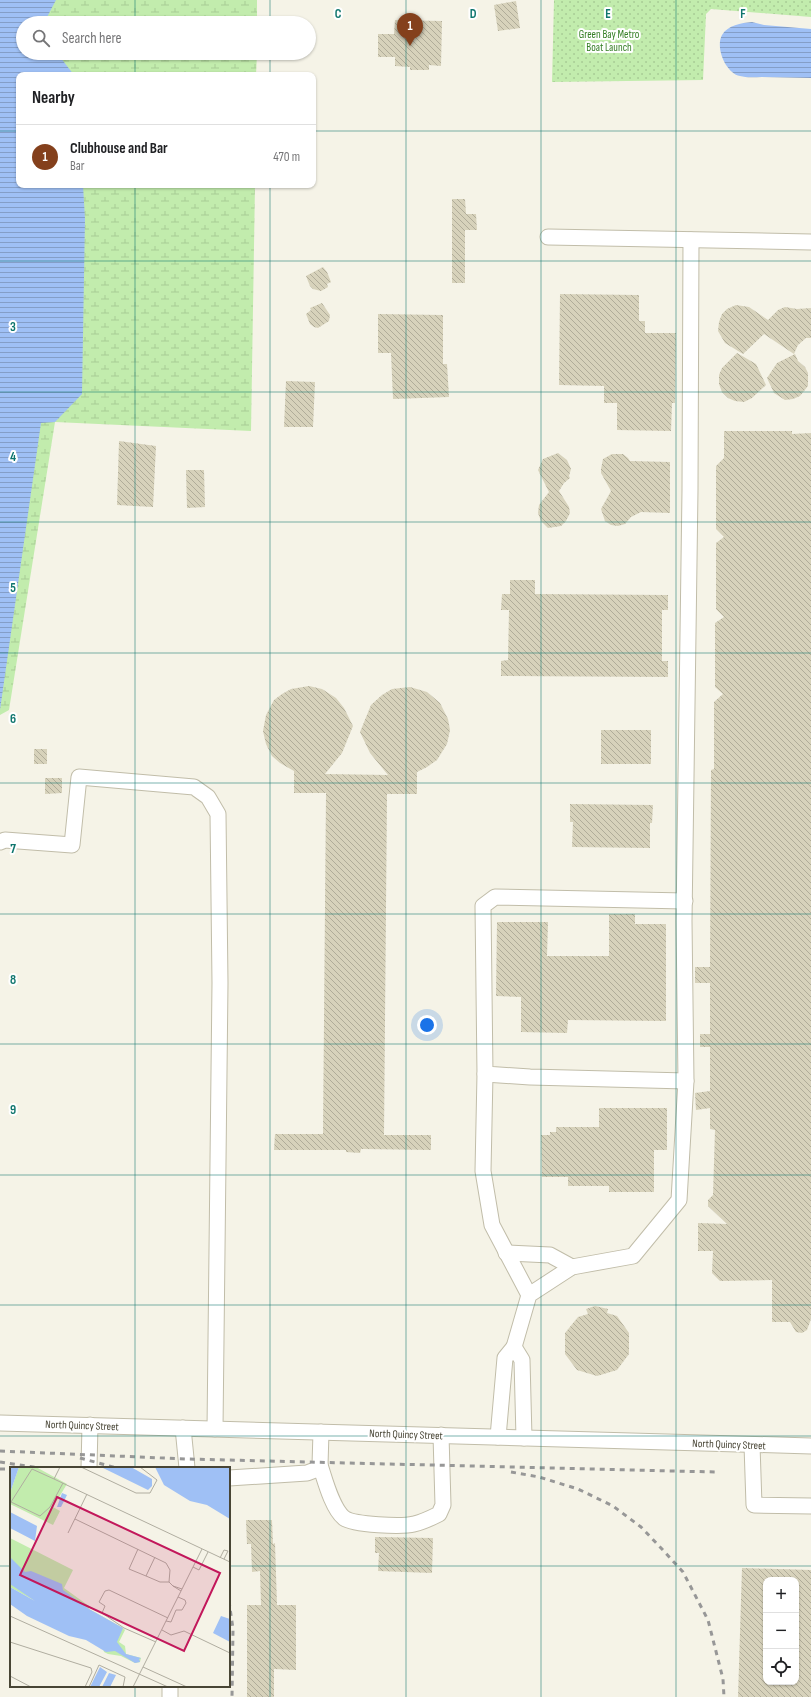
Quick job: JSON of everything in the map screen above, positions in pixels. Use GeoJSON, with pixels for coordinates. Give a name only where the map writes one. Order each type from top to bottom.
{"type":"FeatureCollection","features":[{"type":"Feature","properties":{"kind":"street"},"geometry":{"type":"LineString","coordinates":[[548,237],[811,242]]}},
{"type":"Feature","properties":{"kind":"street"},"geometry":{"type":"LineString","coordinates":[[498,1437],[505,1358],[514,1347],[529,1295],[572,1267],[633,1256],[679,1200],[686,1081],[685,901],[690,490],[691,240]]}},
{"type":"Feature","properties":{"kind":"street"},"geometry":{"type":"LineString","coordinates":[[0,842],[5,840],[72,845],[80,777],[194,786],[208,797],[218,814],[220,983],[215,1429]]}},
{"type":"Feature","properties":{"kind":"street"},"geometry":{"type":"LineString","coordinates":[[529,1295],[492,1225],[484,1171],[485,1074],[483,906],[494,897],[685,901]]}},
{"type":"Feature","properties":{"kind":"street"},"geometry":{"type":"LineString","coordinates":[[485,1074],[530,1077],[686,1081]]}},
{"type":"Feature","properties":{"kind":"street"},"geometry":{"type":"LineString","coordinates":[[506,1253],[550,1255],[572,1267]]}},
{"type":"Feature","properties":{"kind":"street"},"geometry":{"type":"LineString","coordinates":[[514,1347],[522,1360],[524,1438]]}},
{"type":"Feature","properties":{"kind":"street","name":"North Quincy Street"},"geometry":{"type":"LineString","coordinates":[[0,1423],[811,1446]]}},
{"type":"Feature","properties":{"kind":"street"},"geometry":{"type":"LineString","coordinates":[[88,1467],[90,1425]]}},
{"type":"Feature","properties":{"kind":"street"},"geometry":{"type":"LineString","coordinates":[[183,1428],[187,1467]]}},
{"type":"Feature","properties":{"kind":"street"},"geometry":{"type":"LineString","coordinates":[[321,1432],[320,1465],[334,1504],[344,1518],[370,1524],[413,1524],[439,1514],[443,1505],[441,1435]]}},
{"type":"Feature","properties":{"kind":"street"},"geometry":{"type":"LineString","coordinates":[[752,1445],[754,1505],[811,1506]]}},
{"type":"Feature","properties":{"kind":"street"},"geometry":{"type":"LineString","coordinates":[[230,1478],[307,1473],[315,1470],[320,1465]]}},
{"type":"Feature","properties":{"kind":"green space"},"geometry":{"type":"Polygon","coordinates":[[[0,0],[257,0],[257,16],[16,16],[16,60],[257,60],[256,72],[16,72],[16,188],[255,188],[251,431],[55,422],[9,710],[0,715],[0,0]]]}},
{"type":"Feature","properties":{"kind":"green space","name":"Green Bay Metro Boat Launch"},"geometry":{"type":"Polygon","coordinates":[[[554,0],[811,0],[811,17],[711,9],[706,14],[703,80],[552,82],[554,0]]]}},
{"type":"Feature","properties":{"kind":"water"},"geometry":{"type":"Polygon","coordinates":[[[0,0],[56,0],[48,16],[16,16],[16,60],[62,60],[72,72],[16,72],[16,188],[83,188],[85,219],[82,394],[55,422],[41,423],[0,710],[0,0]]]}},
{"type":"Feature","properties":{"kind":"water"},"geometry":{"type":"Polygon","coordinates":[[[752,22],[764,25],[811,29],[811,78],[745,77],[735,74],[730,70],[721,53],[720,40],[722,35],[731,27],[752,22]]]}},
{"type":"Feature","properties":{"kind":"building"},"geometry":{"type":"Polygon","coordinates":[[[516,1],[520,28],[498,31],[494,5],[516,1]]]}},
{"type":"Feature","properties":{"kind":"building"},"geometry":{"type":"Polygon","coordinates":[[[395,20],[442,21],[441,66],[429,65],[429,70],[410,70],[410,67],[395,66],[395,57],[378,57],[378,34],[394,34],[395,20]]]}},
{"type":"Feature","properties":{"kind":"building"},"geometry":{"type":"Polygon","coordinates":[[[452,199],[465,199],[466,214],[476,214],[477,230],[465,230],[465,283],[452,283],[452,199]]]}},
{"type":"Feature","properties":{"kind":"building"},"geometry":{"type":"Polygon","coordinates":[[[323,267],[331,282],[327,284],[328,287],[321,291],[313,289],[310,286],[306,276],[323,267]]]}},
{"type":"Feature","properties":{"kind":"building"},"geometry":{"type":"Polygon","coordinates":[[[560,294],[639,295],[639,321],[645,321],[645,333],[676,333],[675,403],[672,403],[671,431],[617,430],[617,403],[604,403],[604,386],[559,385],[560,294]]]}},
{"type":"Feature","properties":{"kind":"building"},"geometry":{"type":"Polygon","coordinates":[[[322,303],[330,315],[329,321],[318,328],[310,324],[306,314],[311,310],[310,308],[322,303]]]}},
{"type":"Feature","properties":{"kind":"building"},"geometry":{"type":"Polygon","coordinates":[[[736,305],[749,307],[768,320],[778,310],[785,307],[797,309],[811,308],[811,338],[806,338],[798,345],[794,354],[764,334],[743,354],[725,343],[718,331],[722,314],[727,309],[736,305]]]}},
{"type":"Feature","properties":{"kind":"building"},"geometry":{"type":"Polygon","coordinates":[[[378,314],[443,315],[443,364],[447,364],[449,397],[393,399],[391,353],[378,353],[378,314]]]}},
{"type":"Feature","properties":{"kind":"building"},"geometry":{"type":"Polygon","coordinates":[[[737,353],[756,364],[766,385],[752,398],[744,402],[735,401],[728,398],[722,392],[719,384],[719,375],[722,368],[737,353]]]}},
{"type":"Feature","properties":{"kind":"building"},"geometry":{"type":"Polygon","coordinates":[[[795,354],[798,361],[805,367],[808,373],[808,386],[800,396],[785,400],[774,393],[767,378],[777,363],[795,354]]]}},
{"type":"Feature","properties":{"kind":"building"},"geometry":{"type":"Polygon","coordinates":[[[286,381],[315,382],[313,427],[284,427],[286,381]]]}},
{"type":"Feature","properties":{"kind":"building"},"geometry":{"type":"Polygon","coordinates":[[[724,431],[792,431],[792,434],[811,433],[811,1319],[807,1330],[802,1333],[796,1332],[790,1322],[772,1322],[772,1280],[720,1281],[712,1273],[713,1251],[698,1251],[698,1223],[727,1224],[708,1206],[708,1200],[713,1195],[715,1130],[710,1129],[710,1108],[696,1110],[695,1093],[710,1091],[710,1047],[700,1047],[700,1034],[710,1034],[710,983],[695,983],[695,967],[710,967],[711,770],[714,769],[714,702],[723,694],[715,687],[715,623],[724,617],[716,609],[716,543],[724,537],[716,529],[716,466],[724,458],[724,431]]]}},
{"type":"Feature","properties":{"kind":"building"},"geometry":{"type":"Polygon","coordinates":[[[119,441],[156,446],[153,507],[117,505],[119,441]]]}},
{"type":"Feature","properties":{"kind":"building"},"geometry":{"type":"Polygon","coordinates":[[[558,453],[567,460],[571,469],[569,476],[570,478],[564,483],[559,491],[569,507],[570,513],[566,521],[561,526],[548,528],[541,521],[538,513],[539,505],[549,492],[538,470],[543,459],[558,453]]]}},
{"type":"Feature","properties":{"kind":"building"},"geometry":{"type":"Polygon","coordinates":[[[612,454],[623,454],[630,461],[670,462],[670,513],[641,512],[631,517],[625,524],[618,526],[611,525],[605,521],[601,509],[611,491],[601,473],[601,469],[603,459],[612,454]]]}},
{"type":"Feature","properties":{"kind":"building"},"geometry":{"type":"Polygon","coordinates":[[[186,470],[204,470],[205,507],[187,508],[186,470]]]}},
{"type":"Feature","properties":{"kind":"building"},"geometry":{"type":"Polygon","coordinates":[[[510,580],[535,580],[535,594],[668,595],[668,610],[662,610],[662,661],[668,661],[668,677],[501,676],[501,661],[508,660],[509,610],[501,610],[502,594],[510,594],[510,580]]]}},
{"type":"Feature","properties":{"kind":"building"},"geometry":{"type":"Polygon","coordinates":[[[309,686],[322,689],[336,698],[344,708],[353,726],[342,753],[325,774],[388,775],[370,753],[360,732],[371,705],[382,695],[392,689],[410,687],[427,692],[440,703],[448,719],[450,730],[447,744],[437,760],[417,772],[417,794],[387,794],[384,1135],[431,1135],[431,1150],[361,1149],[360,1153],[346,1152],[346,1150],[274,1150],[275,1134],[323,1134],[326,793],[294,793],[294,771],[280,763],[272,756],[266,744],[263,731],[266,715],[274,700],[291,689],[309,686]]]}},
{"type":"Feature","properties":{"kind":"building"},"geometry":{"type":"Polygon","coordinates":[[[601,730],[651,730],[651,764],[601,764],[601,730]]]}},
{"type":"Feature","properties":{"kind":"building"},"geometry":{"type":"Polygon","coordinates":[[[34,749],[47,749],[47,764],[34,764],[34,749]]]}},
{"type":"Feature","properties":{"kind":"building"},"geometry":{"type":"Polygon","coordinates":[[[45,778],[62,778],[62,793],[45,794],[45,778]]]}},
{"type":"Feature","properties":{"kind":"building"},"geometry":{"type":"Polygon","coordinates":[[[570,804],[653,805],[652,823],[650,823],[650,848],[572,847],[573,822],[570,822],[570,804]]]}},
{"type":"Feature","properties":{"kind":"building"},"geometry":{"type":"Polygon","coordinates":[[[609,914],[635,914],[635,924],[666,924],[666,1021],[568,1020],[567,1033],[521,1032],[521,997],[496,996],[497,922],[548,922],[547,956],[609,956],[609,914]]]}},
{"type":"Feature","properties":{"kind":"building"},"geometry":{"type":"Polygon","coordinates":[[[599,1108],[667,1108],[667,1150],[654,1150],[654,1192],[609,1192],[609,1186],[568,1186],[568,1177],[542,1177],[541,1135],[550,1135],[550,1132],[556,1132],[556,1127],[599,1127],[599,1108]]]}},
{"type":"Feature","properties":{"kind":"building"},"geometry":{"type":"Polygon","coordinates":[[[595,1306],[608,1309],[607,1313],[617,1316],[629,1333],[629,1354],[617,1370],[597,1376],[577,1370],[565,1354],[565,1333],[578,1317],[588,1314],[586,1309],[595,1306]]]}},
{"type":"Feature","properties":{"kind":"building"},"geometry":{"type":"Polygon","coordinates":[[[246,1520],[272,1520],[273,1544],[275,1543],[277,1605],[296,1605],[296,1670],[274,1669],[274,1697],[247,1697],[247,1605],[261,1605],[260,1571],[252,1572],[251,1544],[247,1544],[246,1520]]]}},
{"type":"Feature","properties":{"kind":"building"},"geometry":{"type":"Polygon","coordinates":[[[375,1537],[433,1538],[432,1573],[378,1571],[379,1553],[375,1553],[375,1537]]]}},
{"type":"Feature","properties":{"kind":"building"},"geometry":{"type":"Polygon","coordinates":[[[742,1568],[811,1570],[811,1697],[738,1697],[742,1568]]]}},
{"type":"Feature","properties":{"kind":"railway"},"geometry":{"type":"LineString","coordinates":[[0,1451],[186,1459],[715,1472]]}},
{"type":"Feature","properties":{"kind":"railway"},"geometry":{"type":"LineString","coordinates":[[80,1458],[113,1467]]}},
{"type":"Feature","properties":{"kind":"railway"},"geometry":{"type":"LineString","coordinates":[[0,1462],[32,1467]]}},
{"type":"Feature","properties":{"kind":"railway"},"geometry":{"type":"LineString","coordinates":[[0,1469],[10,1469]]}},
{"type":"Feature","properties":{"kind":"railway"},"geometry":{"type":"LineString","coordinates":[[511,1472],[539,1477],[578,1489],[613,1506],[641,1527],[661,1548],[683,1572],[708,1620],[723,1679],[724,1697]]}},
{"type":"Feature","properties":{"kind":"railway"},"geometry":{"type":"LineString","coordinates":[[230,1608],[233,1629],[232,1697]]}},
{"type":"Feature","properties":{"kind":"place","name":"Clubhouse and Bar"},"geometry":{"type":"Point","coordinates":[410,46]}}]}
